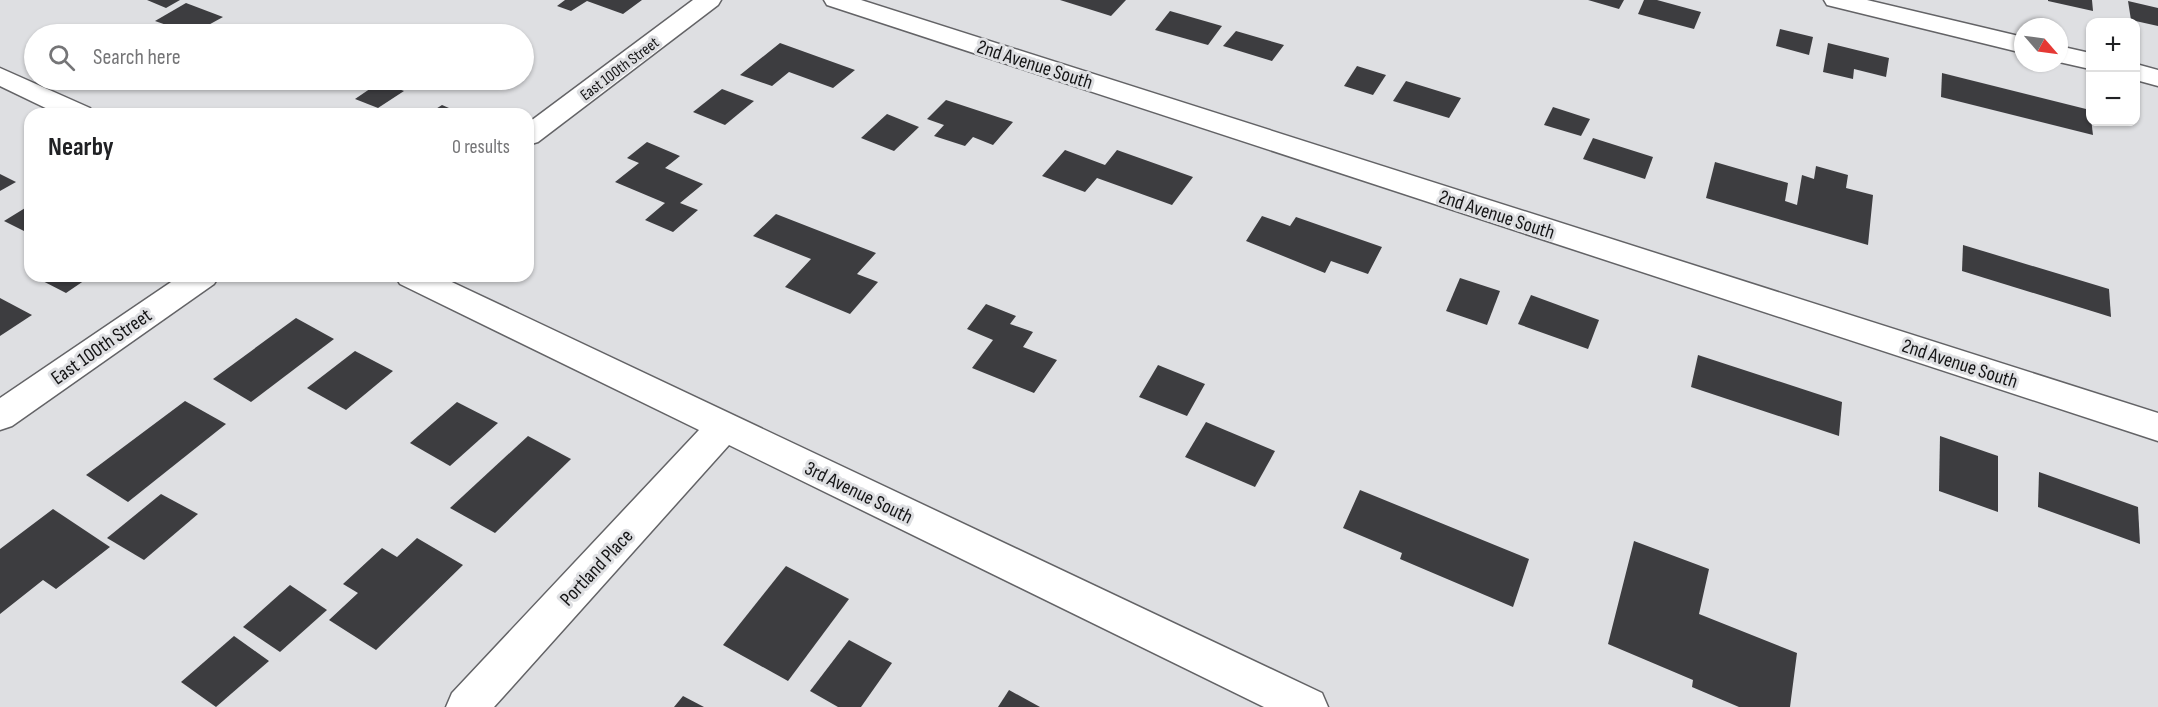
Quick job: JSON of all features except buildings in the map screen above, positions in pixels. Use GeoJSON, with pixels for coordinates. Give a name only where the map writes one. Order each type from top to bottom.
{"type":"FeatureCollection","features":[{"type":"Feature","properties":{"kind":"street","name":"East 100th Street"},"geometry":{"type":"LineString","coordinates":[[534,131],[709,0]]}},
{"type":"Feature","properties":{"kind":"street","name":"2nd Avenue South"},"geometry":{"type":"LineString","coordinates":[[837,0],[2158,427]]}},
{"type":"Feature","properties":{"kind":"street"},"geometry":{"type":"LineString","coordinates":[[1836,0],[2014,43]]}},
{"type":"Feature","properties":{"kind":"street"},"geometry":{"type":"LineString","coordinates":[[2068,56],[2086,60]]}},
{"type":"Feature","properties":{"kind":"street"},"geometry":{"type":"LineString","coordinates":[[2140,73],[2158,78]]}},
{"type":"Feature","properties":{"kind":"street"},"geometry":{"type":"LineString","coordinates":[[0,76],[24,87]]}},
{"type":"Feature","properties":{"kind":"street"},"geometry":{"type":"LineString","coordinates":[[29,90],[67,108]]}},
{"type":"Feature","properties":{"kind":"street","name":"East 100th Street"},"geometry":{"type":"LineString","coordinates":[[0,416],[194,282]]}},
{"type":"Feature","properties":{"kind":"street","name":"3rd Avenue South"},"geometry":{"type":"LineString","coordinates":[[423,282],[1307,707]]}},
{"type":"Feature","properties":{"kind":"street","name":"Portland Place"},"geometry":{"type":"LineString","coordinates":[[467,707],[724,427]]}}]}
